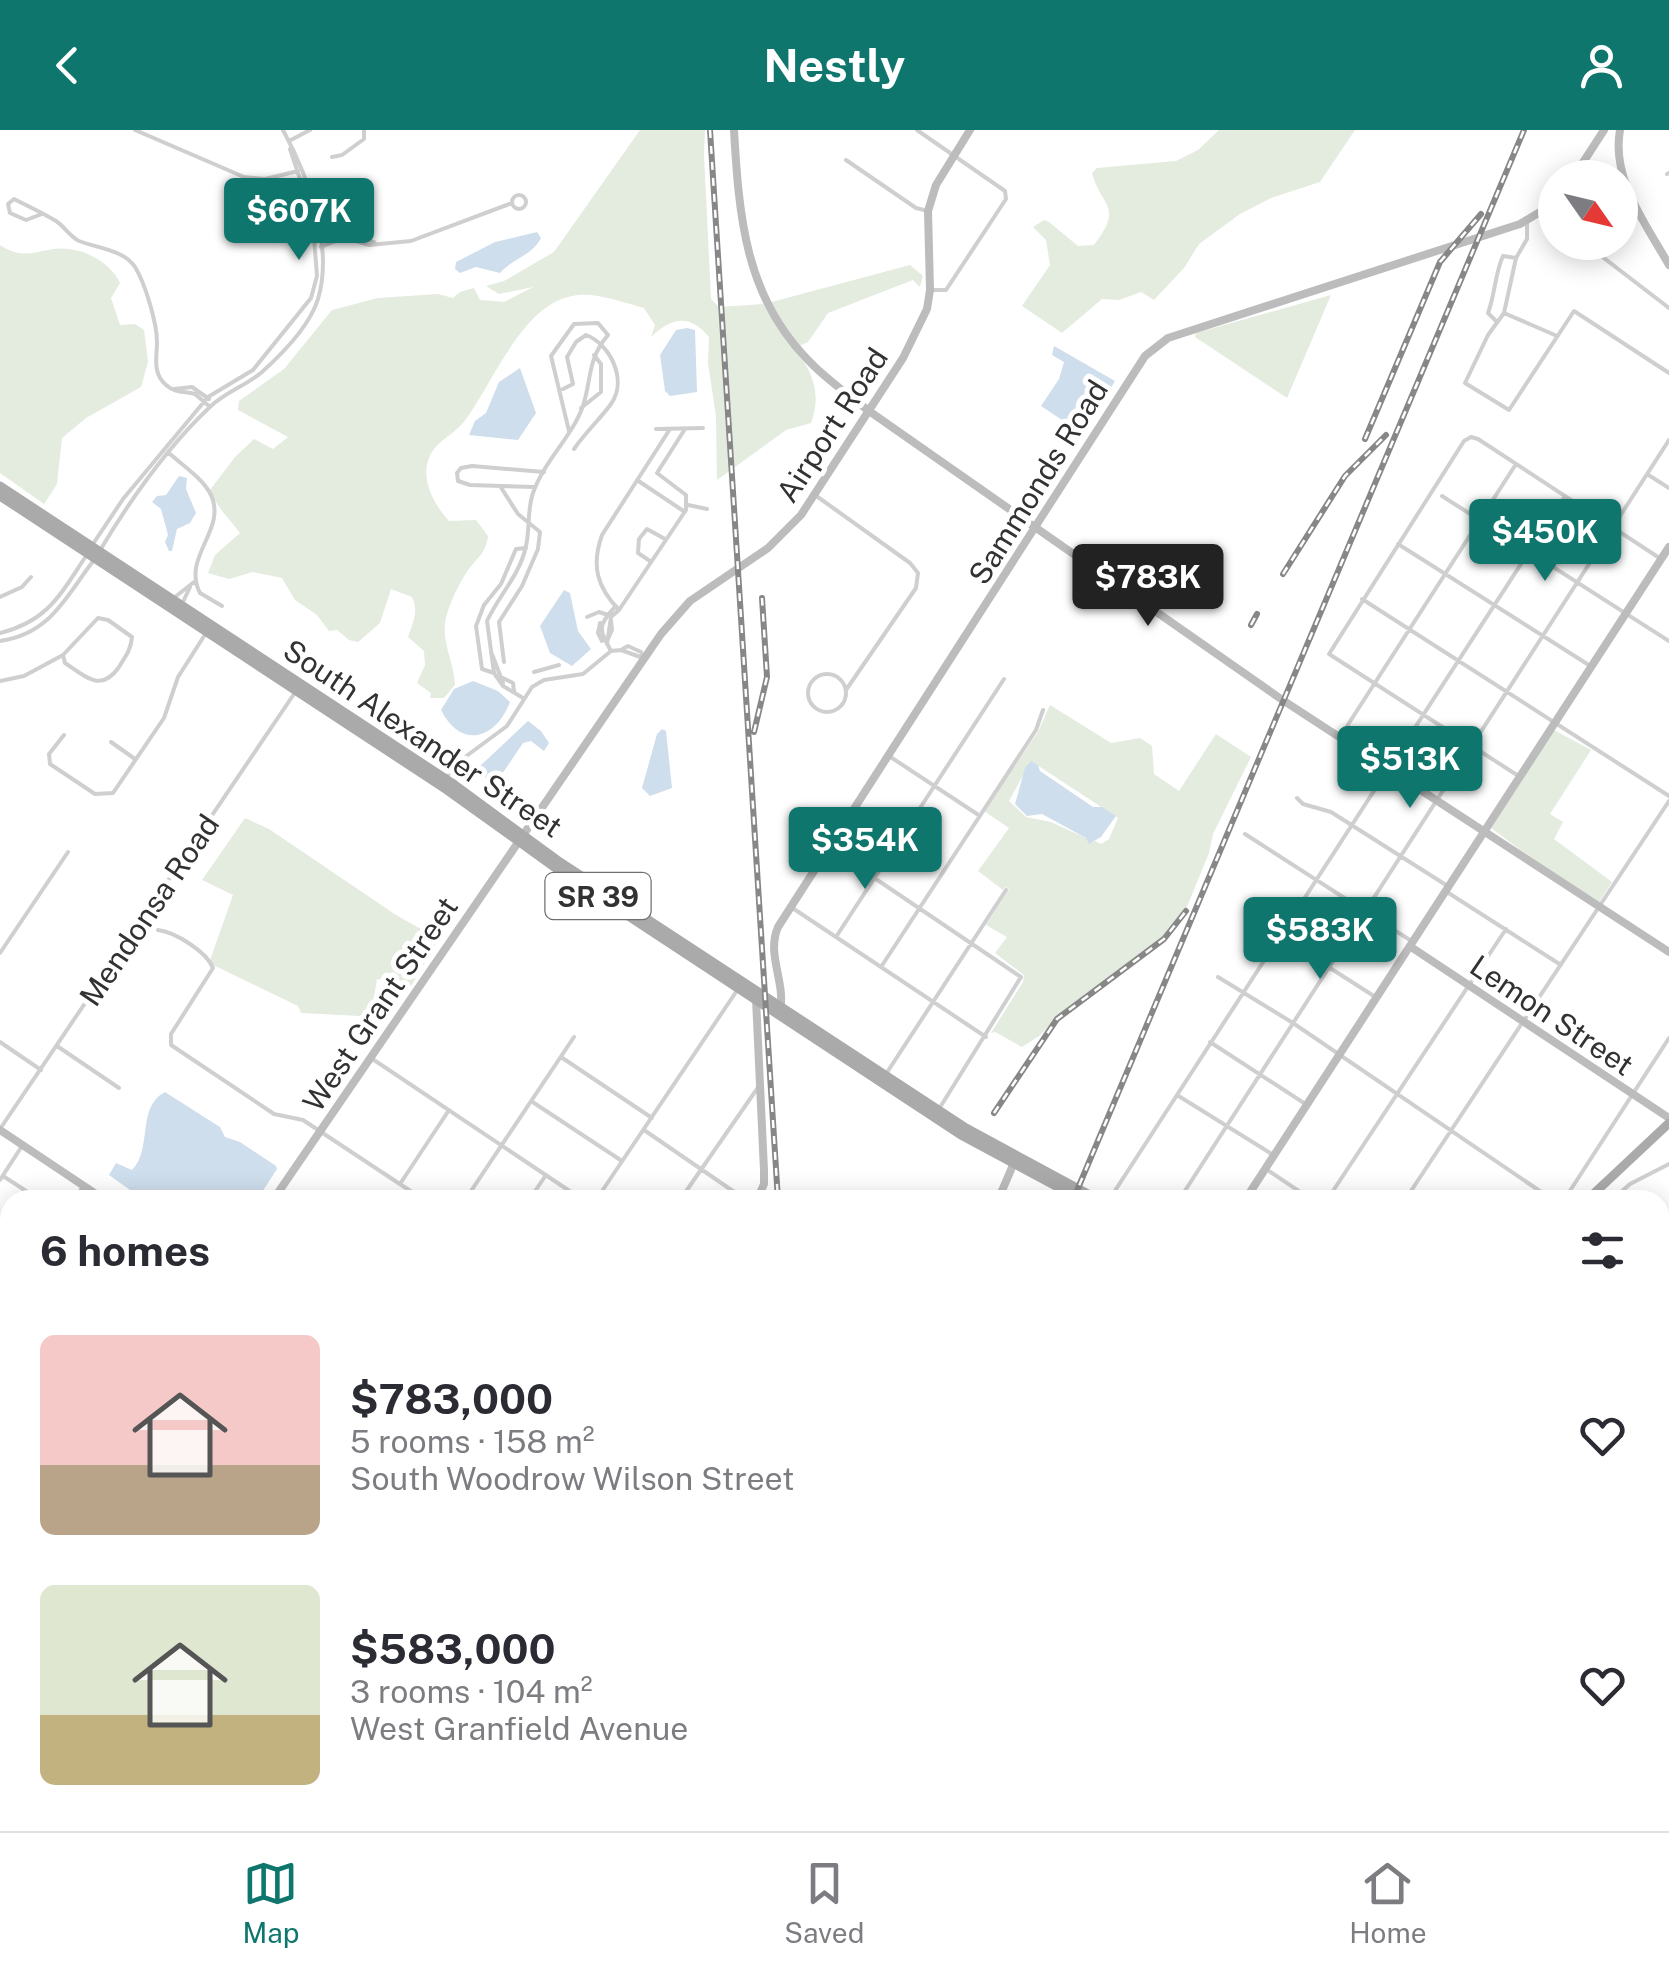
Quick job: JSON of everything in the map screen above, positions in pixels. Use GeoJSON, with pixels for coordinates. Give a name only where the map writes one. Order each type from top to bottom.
{"type":"FeatureCollection","features":[{"type":"Feature","properties":{"kind":"main road","name":"South Alexander Street"},"geometry":{"type":"LineString","coordinates":[[0,486],[93,553],[170,598],[210,628]]}},
{"type":"Feature","properties":{"kind":"main road","name":"South Alexander Street"},"geometry":{"type":"LineString","coordinates":[[0,496],[447,783],[576,877],[936,1113],[1069,1190]]}},
{"type":"Feature","properties":{"kind":"main road","name":"South Alexander Street"},"geometry":{"type":"LineString","coordinates":[[741,984],[756,999],[780,1010]]}},
{"type":"Feature","properties":{"kind":"main road"},"geometry":{"type":"LineString","coordinates":[[1598,1190],[1669,1121]]}},
{"type":"Feature","properties":{"kind":"main road"},"geometry":{"type":"LineString","coordinates":[[1653,1138],[1669,1133]]}},
{"type":"Feature","properties":{"kind":"street"},"geometry":{"type":"LineString","coordinates":[[135,130],[244,177],[265,179],[300,170]]}},
{"type":"Feature","properties":{"kind":"street"},"geometry":{"type":"LineString","coordinates":[[289,142],[310,130]]}},
{"type":"Feature","properties":{"kind":"street"},"geometry":{"type":"LineString","coordinates":[[332,157],[364,140],[364,130]]}},
{"type":"Feature","properties":{"kind":"street"},"geometry":{"type":"LineString","coordinates":[[734,130],[742,228],[766,304],[812,365],[869,411],[1281,700],[1669,952]]}},
{"type":"Feature","properties":{"kind":"street"},"geometry":{"type":"LineString","coordinates":[[917,130],[1005,190],[1006,199],[946,290],[930,290]]}},
{"type":"Feature","properties":{"kind":"street","name":"Airport Road"},"geometry":{"type":"LineString","coordinates":[[522,837],[643,658],[690,601],[768,548],[816,495],[919,330],[930,290],[928,212],[936,184],[970,130]]}},
{"type":"Feature","properties":{"kind":"street"},"geometry":{"type":"LineString","coordinates":[[0,633],[27,626],[50,608],[169,453],[212,405],[261,374],[309,318],[321,285],[320,248],[314,201],[286,131]]}},
{"type":"Feature","properties":{"kind":"street"},"geometry":{"type":"LineString","coordinates":[[1585,160],[1604,131],[1619,132],[1620,160]]}},
{"type":"Feature","properties":{"kind":"street"},"geometry":{"type":"LineString","coordinates":[[846,160],[916,208],[928,212]]}},
{"type":"Feature","properties":{"kind":"street"},"geometry":{"type":"LineString","coordinates":[[0,642],[43,626],[64,605],[123,499],[206,400],[253,370],[312,298],[318,276],[300,170]]}},
{"type":"Feature","properties":{"kind":"street"},"geometry":{"type":"LineString","coordinates":[[42,214],[26,220],[10,213],[8,204],[14,200],[42,214],[60,223],[73,238],[117,253],[133,264],[150,304],[158,339],[154,356],[158,372],[166,386],[180,393],[195,394],[212,405]]}},
{"type":"Feature","properties":{"kind":"street"},"geometry":{"type":"LineString","coordinates":[[320,248],[344,237],[378,244],[411,242],[512,203]]}},
{"type":"Feature","properties":{"kind":"street"},"geometry":{"type":"LineString","coordinates":[[1638,208],[1669,265]]}},
{"type":"Feature","properties":{"kind":"street","name":"Sammonds Road"},"geometry":{"type":"LineString","coordinates":[[780,1010],[773,944],[791,907],[1145,356],[1168,338],[1527,221],[1538,214]]}},
{"type":"Feature","properties":{"kind":"street"},"geometry":{"type":"LineString","coordinates":[[1527,221],[1527,239],[1516,258],[1504,313],[1466,382],[1509,410],[1574,311],[1669,374]]}},
{"type":"Feature","properties":{"kind":"street"},"geometry":{"type":"LineString","coordinates":[[1497,322],[1488,313],[1503,256],[1516,258]]}},
{"type":"Feature","properties":{"kind":"street"},"geometry":{"type":"LineString","coordinates":[[1606,260],[1669,308]]}},
{"type":"Feature","properties":{"kind":"street"},"geometry":{"type":"LineString","coordinates":[[1496,290],[1509,293]]}},
{"type":"Feature","properties":{"kind":"street"},"geometry":{"type":"LineString","coordinates":[[1504,313],[1557,336]]}},
{"type":"Feature","properties":{"kind":"street"},"geometry":{"type":"LineString","coordinates":[[569,431],[551,356],[574,324],[598,323],[608,332],[594,355],[584,407]]}},
{"type":"Feature","properties":{"kind":"street"},"geometry":{"type":"LineString","coordinates":[[561,390],[572,384],[567,357],[576,342],[586,336],[608,348],[616,392],[574,449]]}},
{"type":"Feature","properties":{"kind":"street"},"geometry":{"type":"LineString","coordinates":[[523,698],[494,672],[487,621],[510,588],[526,548],[536,488],[584,407],[600,392],[604,376],[602,364],[594,355]]}},
{"type":"Feature","properties":{"kind":"street"},"geometry":{"type":"LineString","coordinates":[[584,407],[596,420]]}},
{"type":"Feature","properties":{"kind":"street"},"geometry":{"type":"LineString","coordinates":[[656,429],[704,428]]}},
{"type":"Feature","properties":{"kind":"street"},"geometry":{"type":"LineString","coordinates":[[617,608],[598,581],[597,550],[602,535],[670,429]]}},
{"type":"Feature","properties":{"kind":"street"},"geometry":{"type":"LineString","coordinates":[[610,651],[598,633],[688,504],[681,489],[658,474],[685,429]]}},
{"type":"Feature","properties":{"kind":"street"},"geometry":{"type":"LineString","coordinates":[[1520,778],[1329,654],[1362,599],[1470,437],[1661,559]]}},
{"type":"Feature","properties":{"kind":"street"},"geometry":{"type":"LineString","coordinates":[[1185,1190],[1669,440]]}},
{"type":"Feature","properties":{"kind":"street"},"geometry":{"type":"LineString","coordinates":[[169,453],[209,492],[215,506],[213,529],[196,560],[200,593]]}},
{"type":"Feature","properties":{"kind":"street"},"geometry":{"type":"LineString","coordinates":[[1340,737],[1516,464]]}},
{"type":"Feature","properties":{"kind":"street"},"geometry":{"type":"LineString","coordinates":[[536,488],[470,485],[458,480],[457,473],[472,466],[544,472]]}},
{"type":"Feature","properties":{"kind":"street"},"geometry":{"type":"LineString","coordinates":[[1648,474],[1669,488]]}},
{"type":"Feature","properties":{"kind":"street"},"geometry":{"type":"LineString","coordinates":[[637,480],[685,512]]}},
{"type":"Feature","properties":{"kind":"street"},"geometry":{"type":"LineString","coordinates":[[500,486],[518,514],[540,532],[538,549],[522,586],[500,622],[504,662]]}},
{"type":"Feature","properties":{"kind":"street"},"geometry":{"type":"LineString","coordinates":[[816,495],[910,563],[918,573],[916,588],[846,690],[841,707],[830,712],[818,710],[808,694],[816,677],[828,674],[840,679],[846,690]]}},
{"type":"Feature","properties":{"kind":"street"},"geometry":{"type":"LineString","coordinates":[[1442,496],[1669,640]]}},
{"type":"Feature","properties":{"kind":"street"},"geometry":{"type":"LineString","coordinates":[[1115,1190],[1565,496]]}},
{"type":"Feature","properties":{"kind":"street"},"geometry":{"type":"LineString","coordinates":[[688,504],[707,509]]}},
{"type":"Feature","properties":{"kind":"street"},"geometry":{"type":"LineString","coordinates":[[650,561],[638,552],[639,539],[647,529],[665,540]]}},
{"type":"Feature","properties":{"kind":"street"},"geometry":{"type":"LineString","coordinates":[[1398,544],[1592,667]]}},
{"type":"Feature","properties":{"kind":"street"},"geometry":{"type":"LineString","coordinates":[[1252,1190],[1669,547]]}},
{"type":"Feature","properties":{"kind":"street"},"geometry":{"type":"LineString","coordinates":[[494,672],[482,670],[476,626],[484,604],[501,584],[512,553],[526,548]]}},
{"type":"Feature","properties":{"kind":"street"},"geometry":{"type":"LineString","coordinates":[[0,597],[22,587],[30,577]]}},
{"type":"Feature","properties":{"kind":"street"},"geometry":{"type":"LineString","coordinates":[[170,598],[196,580]]}},
{"type":"Feature","properties":{"kind":"street"},"geometry":{"type":"LineString","coordinates":[[189,586],[222,606]]}},
{"type":"Feature","properties":{"kind":"street"},"geometry":{"type":"LineString","coordinates":[[184,607],[189,586]]}},
{"type":"Feature","properties":{"kind":"street"},"geometry":{"type":"LineString","coordinates":[[1362,599],[1669,799],[1412,1190]]}},
{"type":"Feature","properties":{"kind":"street"},"geometry":{"type":"LineString","coordinates":[[587,616],[599,612],[608,616]]}},
{"type":"Feature","properties":{"kind":"street"},"geometry":{"type":"LineString","coordinates":[[606,642],[608,616]]}},
{"type":"Feature","properties":{"kind":"street"},"geometry":{"type":"LineString","coordinates":[[0,682],[24,676],[63,655],[98,618],[108,620],[132,637],[132,648],[113,676],[103,682],[94,682],[65,663],[63,655]]}},
{"type":"Feature","properties":{"kind":"street"},"geometry":{"type":"LineString","coordinates":[[64,735],[49,754],[50,764],[94,794],[113,793],[169,708],[178,677],[210,628]]}},
{"type":"Feature","properties":{"kind":"street"},"geometry":{"type":"LineString","coordinates":[[447,783],[467,756],[507,726],[532,687],[550,678],[583,674],[610,651],[628,646],[643,658]]}},
{"type":"Feature","properties":{"kind":"street"},"geometry":{"type":"LineString","coordinates":[[491,650],[506,686]]}},
{"type":"Feature","properties":{"kind":"street"},"geometry":{"type":"LineString","coordinates":[[534,672],[559,665]]}},
{"type":"Feature","properties":{"kind":"street"},"geometry":{"type":"LineString","coordinates":[[548,670],[550,678]]}},
{"type":"Feature","properties":{"kind":"street"},"geometry":{"type":"LineString","coordinates":[[501,678],[513,683],[514,691]]}},
{"type":"Feature","properties":{"kind":"street"},"geometry":{"type":"LineString","coordinates":[[836,937],[1004,679]]}},
{"type":"Feature","properties":{"kind":"street","name":"Mendonsa Road"},"geometry":{"type":"LineString","coordinates":[[0,1129],[299,686]]}},
{"type":"Feature","properties":{"kind":"street"},"geometry":{"type":"LineString","coordinates":[[881,967],[1034,733],[1043,710]]}},
{"type":"Feature","properties":{"kind":"street"},"geometry":{"type":"LineString","coordinates":[[110,742],[136,759]]}},
{"type":"Feature","properties":{"kind":"street"},"geometry":{"type":"LineString","coordinates":[[447,783],[466,764],[467,756]]}},
{"type":"Feature","properties":{"kind":"street"},"geometry":{"type":"LineString","coordinates":[[889,756],[978,815]]}},
{"type":"Feature","properties":{"kind":"street"},"geometry":{"type":"LineString","coordinates":[[1297,798],[1303,804],[1332,812],[1562,965]]}},
{"type":"Feature","properties":{"kind":"street"},"geometry":{"type":"LineString","coordinates":[[1245,834],[1413,945]]}},
{"type":"Feature","properties":{"kind":"street","name":"West Grant Street"},"geometry":{"type":"LineString","coordinates":[[279,1190],[522,837]]}},
{"type":"Feature","properties":{"kind":"street"},"geometry":{"type":"LineString","coordinates":[[830,848],[1021,977],[936,1113]]}},
{"type":"Feature","properties":{"kind":"street"},"geometry":{"type":"LineString","coordinates":[[0,953],[68,852]]}},
{"type":"Feature","properties":{"kind":"street"},"geometry":{"type":"LineString","coordinates":[[884,1077],[1006,890]]}},
{"type":"Feature","properties":{"kind":"street"},"geometry":{"type":"LineString","coordinates":[[791,907],[986,1036]]}},
{"type":"Feature","properties":{"kind":"street"},"geometry":{"type":"LineString","coordinates":[[1334,1190],[1506,929]]}},
{"type":"Feature","properties":{"kind":"street"},"geometry":{"type":"LineString","coordinates":[[158,930],[168,932],[210,960],[213,968],[170,1034],[172,1045],[274,1114],[303,1120],[409,1190]]}},
{"type":"Feature","properties":{"kind":"street"},"geometry":{"type":"LineString","coordinates":[[1280,936],[1378,998]]}},
{"type":"Feature","properties":{"kind":"street","name":"Lemon Street"},"geometry":{"type":"LineString","coordinates":[[1413,945],[1669,1121]]}},
{"type":"Feature","properties":{"kind":"street"},"geometry":{"type":"LineString","coordinates":[[1218,977],[1293,1023],[1538,1190]]}},
{"type":"Feature","properties":{"kind":"street"},"geometry":{"type":"LineString","coordinates":[[603,1190],[741,984]]}},
{"type":"Feature","properties":{"kind":"street"},"geometry":{"type":"LineString","coordinates":[[756,999],[764,1170],[761,1190]]}},
{"type":"Feature","properties":{"kind":"street"},"geometry":{"type":"LineString","coordinates":[[472,1190],[574,1037]]}},
{"type":"Feature","properties":{"kind":"street"},"geometry":{"type":"LineString","coordinates":[[1571,1190],[1669,1038]]}},
{"type":"Feature","properties":{"kind":"street"},"geometry":{"type":"LineString","coordinates":[[0,1042],[41,1070]]}},
{"type":"Feature","properties":{"kind":"street"},"geometry":{"type":"LineString","coordinates":[[1210,1042],[1308,1106]]}},
{"type":"Feature","properties":{"kind":"street"},"geometry":{"type":"LineString","coordinates":[[57,1046],[119,1088]]}},
{"type":"Feature","properties":{"kind":"street"},"geometry":{"type":"LineString","coordinates":[[560,1057],[652,1118]]}},
{"type":"Feature","properties":{"kind":"street"},"geometry":{"type":"LineString","coordinates":[[371,1058],[569,1190]]}},
{"type":"Feature","properties":{"kind":"street"},"geometry":{"type":"LineString","coordinates":[[687,1190],[758,1086]]}},
{"type":"Feature","properties":{"kind":"street"},"geometry":{"type":"LineString","coordinates":[[1177,1095],[1274,1156]]}},
{"type":"Feature","properties":{"kind":"street"},"geometry":{"type":"LineString","coordinates":[[531,1101],[622,1161]]}},
{"type":"Feature","properties":{"kind":"street"},"geometry":{"type":"LineString","coordinates":[[400,1184],[449,1110]]}},
{"type":"Feature","properties":{"kind":"street"},"geometry":{"type":"LineString","coordinates":[[0,1129],[90,1190]]}},
{"type":"Feature","properties":{"kind":"street"},"geometry":{"type":"LineString","coordinates":[[644,1130],[732,1190]]}},
{"type":"Feature","properties":{"kind":"street"},"geometry":{"type":"LineString","coordinates":[[2,1178],[22,1146]]}},
{"type":"Feature","properties":{"kind":"street"},"geometry":{"type":"LineString","coordinates":[[1002,1190],[1015,1160]]}},
{"type":"Feature","properties":{"kind":"street"},"geometry":{"type":"LineString","coordinates":[[1623,1190],[1669,1164]]}},
{"type":"Feature","properties":{"kind":"street"},"geometry":{"type":"LineString","coordinates":[[1266,1169],[1297,1190]]}},
{"type":"Feature","properties":{"kind":"street"},"geometry":{"type":"LineString","coordinates":[[536,1190],[546,1174]]}},
{"type":"Feature","properties":{"kind":"shaded area"},"geometry":{"type":"Polygon","coordinates":[[[640,130],[705,130],[711,299],[719,307],[764,304],[811,374],[815,405],[811,423],[786,430],[717,480],[709,337],[695,324],[681,321],[666,325],[651,337],[655,325],[644,308],[596,296],[568,297],[551,304],[522,331],[466,419],[429,458],[428,484],[444,515],[449,521],[476,520],[488,536],[447,614],[446,641],[455,685],[444,698],[430,698],[431,693],[417,683],[425,665],[424,651],[408,637],[415,612],[412,597],[391,589],[380,623],[358,642],[337,630],[329,631],[317,615],[295,600],[282,578],[253,572],[229,579],[208,573],[215,555],[240,533],[210,490],[254,439],[273,449],[288,437],[238,410],[239,401],[284,369],[332,310],[378,298],[438,294],[453,298],[474,288],[480,300],[504,302],[533,287],[499,294],[486,286],[504,281],[554,252],[640,130]]]}},
{"type":"Feature","properties":{"kind":"shaded area"},"geometry":{"type":"Polygon","coordinates":[[[1219,130],[1355,130],[1320,182],[1271,198],[1240,214],[1199,244],[1184,268],[1154,300],[1141,292],[1119,300],[1102,299],[1062,333],[1022,306],[1050,265],[1046,240],[1033,227],[1044,220],[1049,222],[1078,246],[1094,245],[1103,232],[1109,214],[1092,173],[1097,168],[1176,161],[1198,150],[1219,130]]]}},
{"type":"Feature","properties":{"kind":"shaded area"},"geometry":{"type":"Polygon","coordinates":[[[0,245],[27,254],[69,249],[99,260],[120,283],[111,298],[120,325],[135,324],[144,330],[148,362],[141,387],[86,418],[62,438],[57,484],[44,504],[0,473],[0,245]]]}},
{"type":"Feature","properties":{"kind":"shaded area"},"geometry":{"type":"Polygon","coordinates":[[[910,265],[923,276],[920,287],[913,280],[828,313],[808,342],[799,346],[768,303],[910,265]]]}},
{"type":"Feature","properties":{"kind":"shaded area"},"geometry":{"type":"Polygon","coordinates":[[[1331,295],[1287,398],[1195,337],[1196,333],[1331,295]]]}},
{"type":"Feature","properties":{"kind":"shaded area"},"geometry":{"type":"Polygon","coordinates":[[[1050,705],[1111,743],[1140,738],[1152,746],[1154,774],[1179,791],[1216,734],[1251,757],[1213,834],[1184,914],[1165,940],[1085,994],[1022,1047],[991,1033],[1024,975],[995,953],[1007,937],[986,925],[1009,889],[1003,890],[978,871],[1009,828],[984,811],[1038,732],[1050,705]],[[1031,761],[1009,801],[1026,817],[1051,822],[1090,843],[1101,844],[1109,839],[1118,818],[1031,761]]]}},
{"type":"Feature","properties":{"kind":"shaded area"},"geometry":{"type":"Polygon","coordinates":[[[1554,730],[1591,750],[1550,814],[1563,822],[1554,839],[1612,882],[1599,902],[1491,828],[1554,730]]]}},
{"type":"Feature","properties":{"kind":"shaded area"},"geometry":{"type":"Polygon","coordinates":[[[245,818],[269,829],[396,915],[439,939],[411,986],[377,979],[372,1010],[360,1016],[301,1013],[298,1006],[209,963],[233,895],[202,880],[245,818]]]}},
{"type":"Feature","properties":{"kind":"water"},"geometry":{"type":"Polygon","coordinates":[[[537,232],[541,238],[537,244],[500,273],[476,267],[460,273],[455,269],[456,262],[495,242],[537,232]]]}},
{"type":"Feature","properties":{"kind":"water"},"geometry":{"type":"Polygon","coordinates":[[[676,330],[695,330],[697,392],[670,396],[665,391],[660,355],[676,330]]]}},
{"type":"Feature","properties":{"kind":"water"},"geometry":{"type":"Polygon","coordinates":[[[1054,346],[1115,381],[1083,434],[1041,406],[1059,379],[1064,362],[1052,355],[1054,346]]]}},
{"type":"Feature","properties":{"kind":"water"},"geometry":{"type":"Polygon","coordinates":[[[520,368],[536,413],[518,440],[469,435],[475,421],[486,413],[499,382],[520,368]]]}},
{"type":"Feature","properties":{"kind":"water"},"geometry":{"type":"Polygon","coordinates":[[[179,476],[187,478],[186,489],[196,513],[190,523],[177,529],[169,551],[161,509],[152,502],[157,496],[166,495],[179,476]]]}},
{"type":"Feature","properties":{"kind":"water"},"geometry":{"type":"Polygon","coordinates":[[[564,590],[570,593],[578,631],[591,649],[572,666],[550,653],[540,626],[564,590]]]}},
{"type":"Feature","properties":{"kind":"water"},"geometry":{"type":"Polygon","coordinates":[[[473,681],[498,691],[510,702],[496,724],[478,735],[468,735],[449,723],[441,710],[454,689],[473,681]]]}},
{"type":"Feature","properties":{"kind":"water"},"geometry":{"type":"Polygon","coordinates":[[[528,721],[549,743],[544,751],[531,741],[523,743],[492,789],[479,767],[528,721]]]}},
{"type":"Feature","properties":{"kind":"water"},"geometry":{"type":"Polygon","coordinates":[[[662,729],[666,731],[672,788],[650,796],[642,788],[657,734],[662,729]]]}},
{"type":"Feature","properties":{"kind":"water"},"geometry":{"type":"Polygon","coordinates":[[[1031,761],[1093,807],[1102,807],[1116,816],[1101,837],[1089,844],[1086,838],[1042,814],[1027,816],[1015,804],[1025,768],[1031,761]]]}},
{"type":"Feature","properties":{"kind":"water"},"geometry":{"type":"Polygon","coordinates":[[[165,1092],[220,1127],[225,1137],[240,1142],[276,1166],[263,1190],[130,1190],[109,1175],[116,1163],[132,1170],[138,1161],[147,1118],[156,1099],[165,1092]]]}},
{"type":"Feature","properties":{"kind":"railway"},"geometry":{"type":"LineString","coordinates":[[710,130],[777,1190]]}},
{"type":"Feature","properties":{"kind":"railway"},"geometry":{"type":"LineString","coordinates":[[1077,1190],[1524,130]]}},
{"type":"Feature","properties":{"kind":"railway"},"geometry":{"type":"LineString","coordinates":[[1365,439],[1440,262],[1481,214]]}},
{"type":"Feature","properties":{"kind":"railway"},"geometry":{"type":"LineString","coordinates":[[1283,574],[1345,476],[1386,435]]}},
{"type":"Feature","properties":{"kind":"railway"},"geometry":{"type":"LineString","coordinates":[[754,732],[767,677],[762,598]]}},
{"type":"Feature","properties":{"kind":"railway"},"geometry":{"type":"LineString","coordinates":[[1251,625],[1257,614]]}},
{"type":"Feature","properties":{"kind":"railway"},"geometry":{"type":"LineString","coordinates":[[994,1113],[1057,1019],[1164,939],[1186,911]]}}]}
